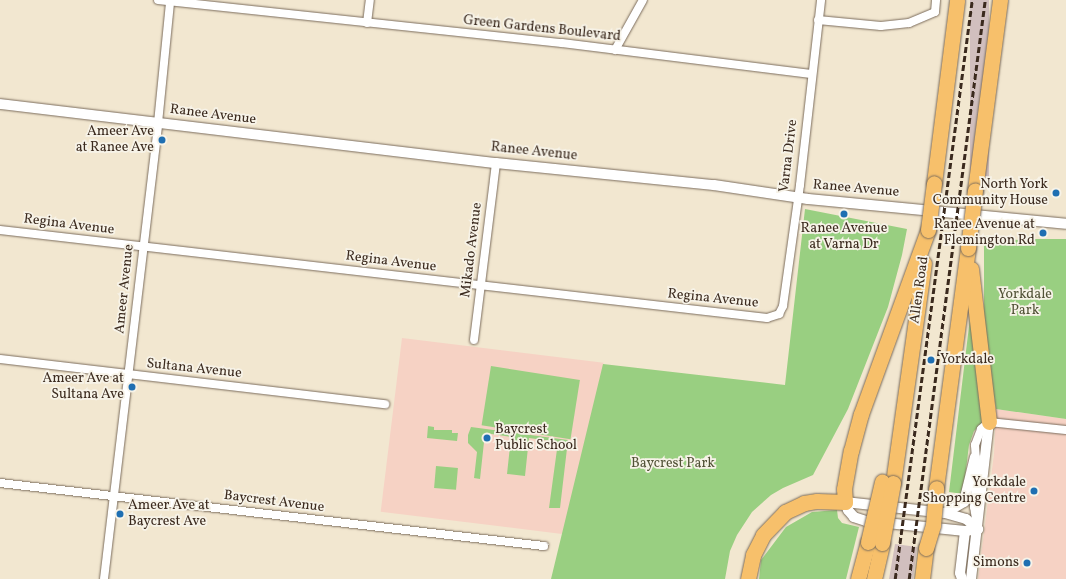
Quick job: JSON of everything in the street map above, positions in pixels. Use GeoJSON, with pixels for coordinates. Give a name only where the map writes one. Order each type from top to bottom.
{"type":"FeatureCollection","features":[{"type":"Feature","properties":{"kind":"highway","name":"Allen Road"},"geometry":{"type":"LineString","coordinates":[[874,579],[875,543],[907,384],[957,0]]}},
{"type":"Feature","properties":{"kind":"highway"},"geometry":{"type":"LineString","coordinates":[[932,579],[931,549],[936,488],[1000,0]]}},
{"type":"Feature","properties":{"kind":"highway"},"geometry":{"type":"LineString","coordinates":[[748,579],[753,555],[763,534],[785,512],[804,503],[817,500],[845,502],[844,488],[851,451],[861,414],[928,230]]}},
{"type":"Feature","properties":{"kind":"highway"},"geometry":{"type":"LineString","coordinates":[[968,248],[989,422]]}},
{"type":"Feature","properties":{"kind":"highway"},"geometry":{"type":"LineString","coordinates":[[858,579],[875,543]]}},
{"type":"Feature","properties":{"kind":"highway"},"geometry":{"type":"LineString","coordinates":[[922,579],[931,549]]}},
{"type":"Feature","properties":{"kind":"street","name":"Green Gardens Boulevard"},"geometry":{"type":"LineString","coordinates":[[158,0],[170,2],[215,3],[367,23],[615,50],[811,74]]}},
{"type":"Feature","properties":{"kind":"street"},"geometry":{"type":"LineString","coordinates":[[367,23],[370,0]]}},
{"type":"Feature","properties":{"kind":"street"},"geometry":{"type":"LineString","coordinates":[[615,50],[642,0]]}},
{"type":"Feature","properties":{"kind":"street","name":"Varna Drive"},"geometry":{"type":"LineString","coordinates":[[779,314],[783,306],[798,198],[811,74],[821,0]]}},
{"type":"Feature","properties":{"kind":"street"},"geometry":{"type":"LineString","coordinates":[[818,20],[881,26],[909,23],[935,12],[936,0]]}},
{"type":"Feature","properties":{"kind":"street","name":"Ameer Avenue"},"geometry":{"type":"LineString","coordinates":[[104,579],[142,247],[158,122],[170,2]]}},
{"type":"Feature","properties":{"kind":"street","name":"Ranee Avenue"},"geometry":{"type":"LineString","coordinates":[[0,104],[496,163],[714,185],[798,198],[1066,224]]}},
{"type":"Feature","properties":{"kind":"street","name":"Mikado Avenue"},"geometry":{"type":"LineString","coordinates":[[474,340],[496,163]]}},
{"type":"Feature","properties":{"kind":"street","name":"Regina Avenue"},"geometry":{"type":"LineString","coordinates":[[0,230],[767,318],[779,314]]}},
{"type":"Feature","properties":{"kind":"street","name":"Sultana Avenue"},"geometry":{"type":"LineString","coordinates":[[0,359],[385,404]]}},
{"type":"Feature","properties":{"kind":"street"},"geometry":{"type":"LineString","coordinates":[[945,513],[964,502],[975,457],[977,436],[989,422],[1066,430]]}},
{"type":"Feature","properties":{"kind":"street"},"geometry":{"type":"LineString","coordinates":[[971,579],[978,529],[989,422]]}},
{"type":"Feature","properties":{"kind":"street"},"geometry":{"type":"LineString","coordinates":[[975,457],[977,474],[974,507],[978,529]]}},
{"type":"Feature","properties":{"kind":"street","name":"Baycrest Avenue"},"geometry":{"type":"LineString","coordinates":[[0,483],[544,546]]}},
{"type":"Feature","properties":{"kind":"street"},"geometry":{"type":"LineString","coordinates":[[845,502],[945,513],[966,519],[978,529]]}},
{"type":"Feature","properties":{"kind":"street"},"geometry":{"type":"LineString","coordinates":[[845,502],[851,514],[859,520],[965,531],[978,529]]}},
{"type":"Feature","properties":{"kind":"street"},"geometry":{"type":"LineString","coordinates":[[962,579],[960,573],[965,531]]}},
{"type":"Feature","properties":{"kind":"shaded area"},"geometry":{"type":"Polygon","coordinates":[[[970,0],[989,0],[989,188],[970,188],[970,0]]]}},
{"type":"Feature","properties":{"kind":"shaded area","name":"Baycrest Public School"},"geometry":{"type":"Polygon","coordinates":[[[402,338],[603,363],[582,536],[381,512],[402,338]]]}},
{"type":"Feature","properties":{"kind":"shaded area"},"geometry":{"type":"Polygon","coordinates":[[[996,409],[1066,419],[1066,579],[978,579],[994,454],[996,409]]]}},
{"type":"Feature","properties":{"kind":"shaded area"},"geometry":{"type":"Polygon","coordinates":[[[895,544],[917,547],[913,579],[889,579],[895,544]]]}},
{"type":"Feature","properties":{"kind":"green space","name":"Baycrest Park"},"geometry":{"type":"Polygon","coordinates":[[[805,209],[907,229],[902,255],[888,307],[848,409],[813,475],[771,495],[752,512],[737,535],[730,551],[725,579],[551,579],[603,364],[785,385],[805,209]]]}},
{"type":"Feature","properties":{"kind":"green space","name":"Yorkdale Park"},"geometry":{"type":"Polygon","coordinates":[[[984,236],[1027,241],[1031,239],[1066,239],[1066,419],[996,409],[984,331],[984,236]]]}},
{"type":"Feature","properties":{"kind":"green space"},"geometry":{"type":"Polygon","coordinates":[[[970,318],[984,422],[974,431],[969,445],[963,494],[949,492],[970,318]]]}},
{"type":"Feature","properties":{"kind":"green space"},"geometry":{"type":"Polygon","coordinates":[[[491,366],[580,380],[571,439],[482,425],[491,366]]]}},
{"type":"Feature","properties":{"kind":"green space"},"geometry":{"type":"Polygon","coordinates":[[[428,426],[434,427],[434,430],[452,430],[452,433],[458,433],[457,441],[427,438],[428,426]]]}},
{"type":"Feature","properties":{"kind":"green space"},"geometry":{"type":"Polygon","coordinates":[[[471,427],[568,440],[560,508],[549,508],[558,442],[529,438],[525,476],[507,474],[511,437],[485,433],[480,479],[474,478],[477,452],[468,443],[468,435],[471,427]]]}},
{"type":"Feature","properties":{"kind":"green space"},"geometry":{"type":"Polygon","coordinates":[[[436,466],[458,468],[456,490],[434,488],[436,466]]]}},
{"type":"Feature","properties":{"kind":"green space"},"geometry":{"type":"Polygon","coordinates":[[[837,510],[838,518],[842,523],[859,527],[846,579],[759,579],[761,560],[786,527],[812,512],[837,510]]]}},
{"type":"Feature","properties":{"kind":"railway"},"geometry":{"type":"LineString","coordinates":[[895,579],[972,0]]}},
{"type":"Feature","properties":{"kind":"railway"},"geometry":{"type":"LineString","coordinates":[[909,579],[985,0]]}},
{"type":"Feature","properties":{"kind":"place","name":"Ameer Ave at Ranee Ave"},"geometry":{"type":"Point","coordinates":[162,140]}},
{"type":"Feature","properties":{"kind":"place","name":"North York Community House"},"geometry":{"type":"Point","coordinates":[1056,193]}},
{"type":"Feature","properties":{"kind":"place","name":"Ranee Avenue at Varna Dr"},"geometry":{"type":"Point","coordinates":[844,214]}},
{"type":"Feature","properties":{"kind":"place","name":"Ranee Avenue at Flemington Rd"},"geometry":{"type":"Point","coordinates":[1043,233]}},
{"type":"Feature","properties":{"kind":"place","name":"Yorkdale"},"geometry":{"type":"Point","coordinates":[931,360]}},
{"type":"Feature","properties":{"kind":"place","name":"Ameer Ave at Sultana Ave"},"geometry":{"type":"Point","coordinates":[132,387]}},
{"type":"Feature","properties":{"kind":"place","name":"Baycrest Public School"},"geometry":{"type":"Point","coordinates":[487,438]}},
{"type":"Feature","properties":{"kind":"place","name":"Yorkdale Shopping Centre"},"geometry":{"type":"Point","coordinates":[1034,491]}},
{"type":"Feature","properties":{"kind":"place","name":"Ameer Ave at Baycrest Ave"},"geometry":{"type":"Point","coordinates":[120,514]}},
{"type":"Feature","properties":{"kind":"place","name":"Simons"},"geometry":{"type":"Point","coordinates":[1027,563]}}]}
